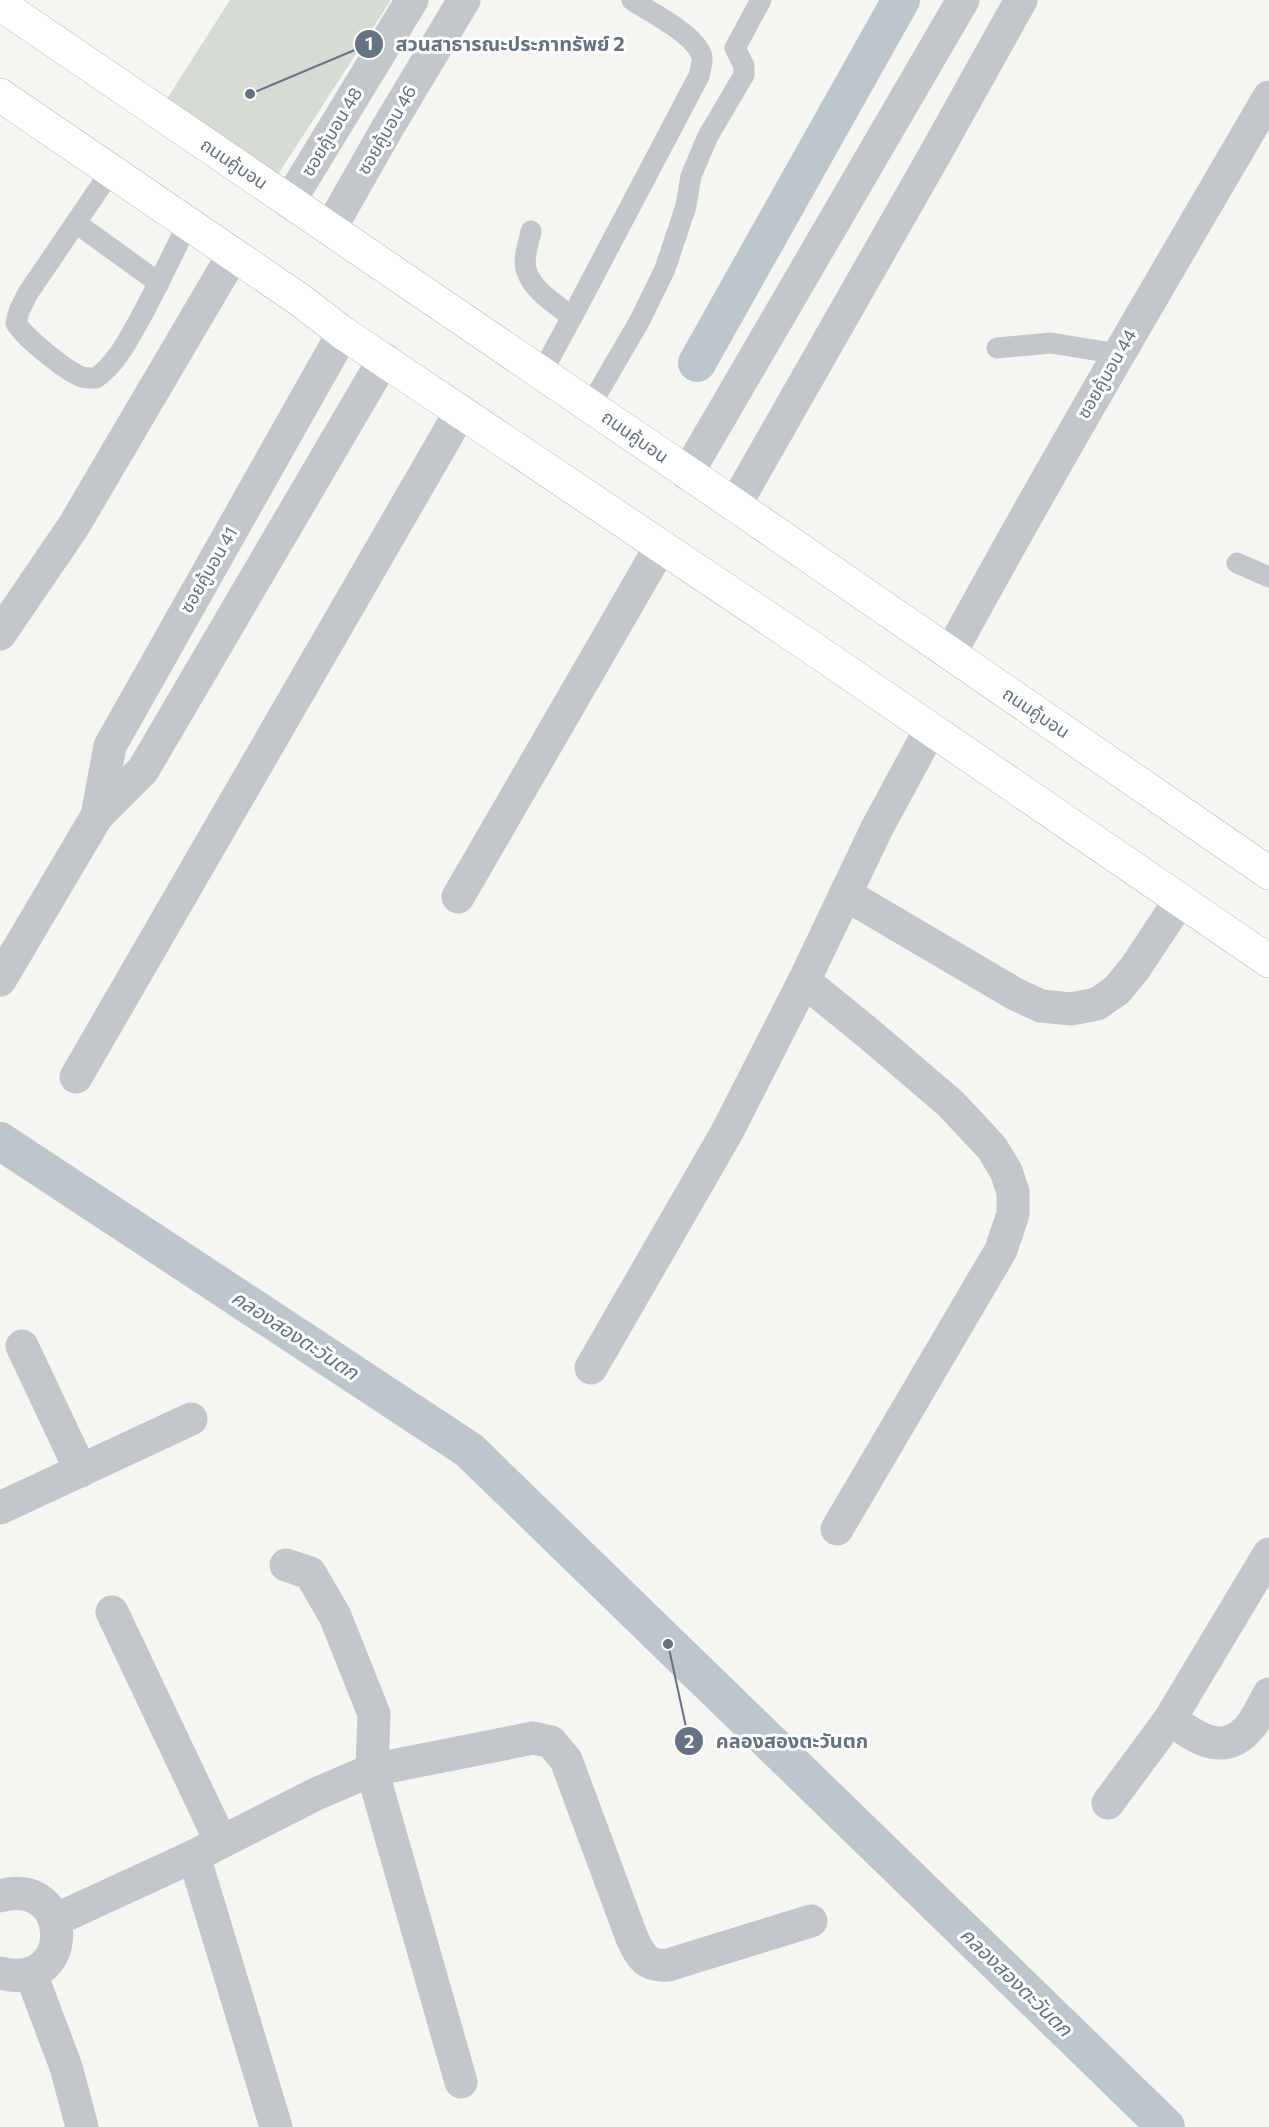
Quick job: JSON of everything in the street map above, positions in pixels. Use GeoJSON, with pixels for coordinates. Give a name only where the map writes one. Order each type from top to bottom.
{"type":"FeatureCollection","features":[{"type":"Feature","properties":{"kind":"main road","name":"ถนนคู้บอน"},"geometry":{"type":"LineString","coordinates":[[0,4],[735,505],[1269,873]]}},
{"type":"Feature","properties":{"kind":"main road"},"geometry":{"type":"LineString","coordinates":[[0,95],[300,300],[344,333],[661,546],[1269,961]]}},
{"type":"Feature","properties":{"kind":"street","name":"ซอยคู้บอน 48"},"geometry":{"type":"LineString","coordinates":[[289,202],[412,0]]}},
{"type":"Feature","properties":{"kind":"street","name":"ซอยคู้บอน 46"},"geometry":{"type":"LineString","coordinates":[[330,229],[464,0]]}},
{"type":"Feature","properties":{"kind":"street"},"geometry":{"type":"LineString","coordinates":[[687,474],[963,0]]}},
{"type":"Feature","properties":{"kind":"street"},"geometry":{"type":"LineString","coordinates":[[735,505],[1021,0]]}},
{"type":"Feature","properties":{"kind":"street","name":"ซอยคู้บอน 44"},"geometry":{"type":"LineString","coordinates":[[950,654],[1001,559],[1118,354],[1269,97]]}},
{"type":"Feature","properties":{"kind":"street"},"geometry":{"type":"LineString","coordinates":[[0,634],[73,527],[233,255]]}},
{"type":"Feature","properties":{"kind":"street","name":"ซอยคู้บอน 41"},"geometry":{"type":"LineString","coordinates":[[97,816],[110,746],[344,333]]}},
{"type":"Feature","properties":{"kind":"street","name":"ซอยคู้บอน 41"},"geometry":{"type":"LineString","coordinates":[[0,980],[97,816],[143,770],[384,359]]}},
{"type":"Feature","properties":{"kind":"street"},"geometry":{"type":"LineString","coordinates":[[76,1077],[461,411]]}},
{"type":"Feature","properties":{"kind":"street"},"geometry":{"type":"LineString","coordinates":[[458,897],[661,546]]}},
{"type":"Feature","properties":{"kind":"street"},"geometry":{"type":"LineString","coordinates":[[591,1368],[727,1132],[804,981],[877,828],[930,729]]}},
{"type":"Feature","properties":{"kind":"street"},"geometry":{"type":"LineString","coordinates":[[845,894],[1015,994],[1041,1006],[1071,1009],[1096,1004],[1117,990],[1180,900]]}},
{"type":"Feature","properties":{"kind":"street"},"geometry":{"type":"LineString","coordinates":[[804,981],[868,1032],[951,1104],[992,1148],[1005,1171],[1013,1192],[1013,1214],[1001,1250],[837,1529]]}},
{"type":"Feature","properties":{"kind":"street"},"geometry":{"type":"LineString","coordinates":[[22,1346],[81,1471]]}},
{"type":"Feature","properties":{"kind":"street"},"geometry":{"type":"LineString","coordinates":[[0,1508],[191,1419]]}},
{"type":"Feature","properties":{"kind":"street"},"geometry":{"type":"LineString","coordinates":[[1108,1803],[1170,1719],[1269,1554]]}},
{"type":"Feature","properties":{"kind":"street"},"geometry":{"type":"LineString","coordinates":[[286,1565],[310,1573],[335,1616],[374,1714],[372,1770],[461,2082]]}},
{"type":"Feature","properties":{"kind":"street"},"geometry":{"type":"LineString","coordinates":[[112,1612],[207,1849],[276,2127]]}},
{"type":"Feature","properties":{"kind":"street"},"geometry":{"type":"LineString","coordinates":[[1170,1719],[1199,1739],[1217,1743],[1233,1741],[1247,1731],[1269,1694]]}},
{"type":"Feature","properties":{"kind":"street"},"geometry":{"type":"LineString","coordinates":[[56,1920],[207,1849],[316,1794],[372,1770],[533,1738],[551,1742],[566,1760],[632,1938],[646,1962],[656,1966],[668,1965],[811,1921]]}},
{"type":"Feature","properties":{"kind":"street"},"geometry":{"type":"LineString","coordinates":[[0,1894],[18,1892],[33,1896],[47,1906],[56,1920],[58,1936],[54,1952],[45,1965],[15,1974],[66,2067],[82,2127]]}},
{"type":"Feature","properties":{"kind":"lane"},"geometry":{"type":"LineString","coordinates":[[541,374],[699,76],[703,60],[700,50],[691,39],[632,0]]}},
{"type":"Feature","properties":{"kind":"lane"},"geometry":{"type":"LineString","coordinates":[[590,406],[639,322],[665,269],[686,206],[691,176],[708,136],[744,75],[744,66],[735,48],[761,0]]}},
{"type":"Feature","properties":{"kind":"lane"},"geometry":{"type":"LineString","coordinates":[[111,171],[28,293],[16,323],[22,332],[66,367],[83,377],[96,378],[109,369],[123,349],[159,283],[188,224]]}},
{"type":"Feature","properties":{"kind":"lane"},"geometry":{"type":"LineString","coordinates":[[76,222],[159,283]]}},
{"type":"Feature","properties":{"kind":"lane"},"geometry":{"type":"LineString","coordinates":[[531,231],[526,267],[532,282],[546,297],[572,317]]}},
{"type":"Feature","properties":{"kind":"lane"},"geometry":{"type":"LineString","coordinates":[[996,348],[1051,343],[1118,354]]}},
{"type":"Feature","properties":{"kind":"lane"},"geometry":{"type":"LineString","coordinates":[[1237,563],[1269,577]]}},
{"type":"Feature","properties":{"kind":"shaded area"},"geometry":{"type":"Polygon","coordinates":[[[230,0],[391,0],[275,179],[165,102],[230,0]]]}},
{"type":"Feature","properties":{"kind":"waterway"},"geometry":{"type":"LineString","coordinates":[[697,363],[901,0]]}},
{"type":"Feature","properties":{"kind":"waterway","name":"คลองสองตะวันตก"},"geometry":{"type":"LineString","coordinates":[[0,1141],[469,1450],[1166,2127]]}},
{"type":"Feature","properties":{"kind":"place","name":"สวนสาธารณะประภาทรัพย์ 2"},"geometry":{"type":"Point","coordinates":[250,94]}},
{"type":"Feature","properties":{"kind":"place","name":"คลองสองตะวันตก"},"geometry":{"type":"Point","coordinates":[668,1644]}}]}
